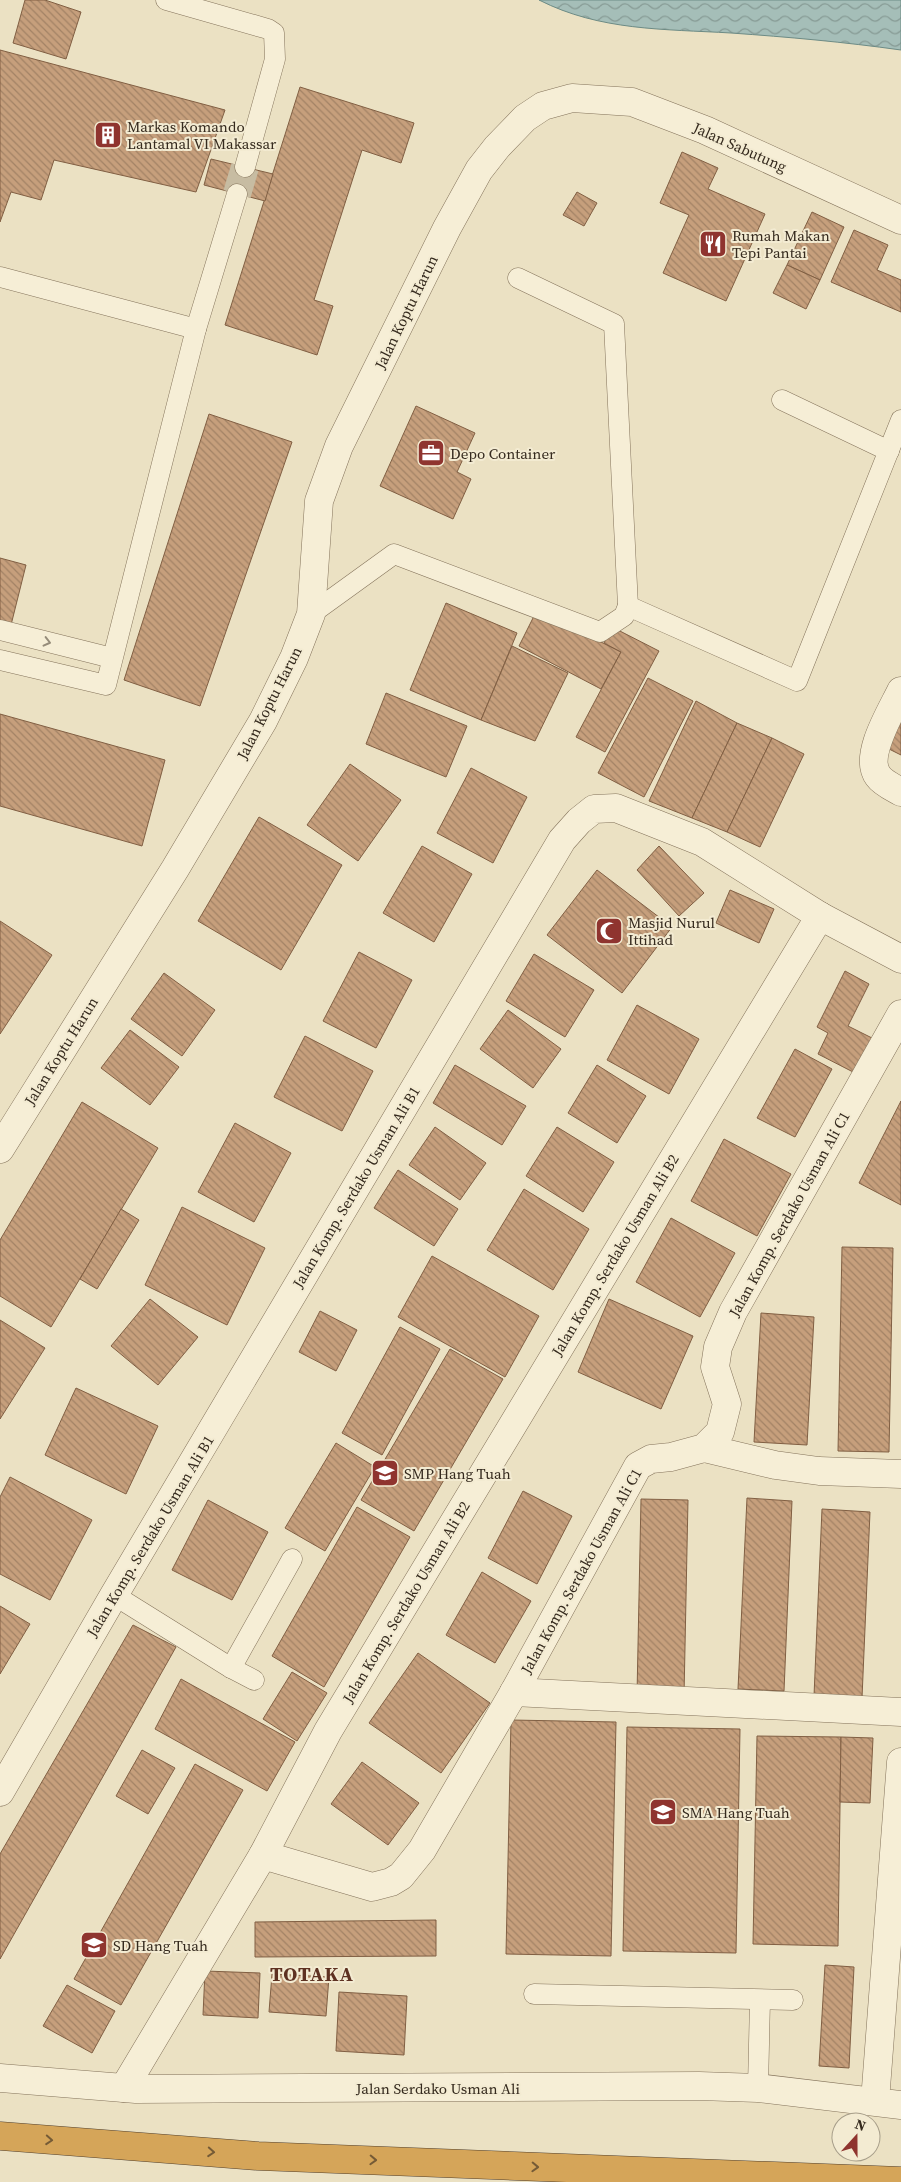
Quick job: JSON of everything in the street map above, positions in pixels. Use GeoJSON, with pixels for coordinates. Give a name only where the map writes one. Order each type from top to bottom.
{"type":"FeatureCollection","features":[{"type":"Feature","properties":{"kind":"highway"},"geometry":{"type":"LineString","coordinates":[[0,2136],[258,2156],[901,2181]]}},
{"type":"Feature","properties":{"kind":"street","name":"Jalan Sabutung"},"geometry":{"type":"LineString","coordinates":[[572,98],[632,102],[705,130],[901,220]]}},
{"type":"Feature","properties":{"kind":"street","name":"Jalan Koptu Harun"},"geometry":{"type":"LineString","coordinates":[[0,1149],[175,869],[262,721],[294,658],[311,614],[319,501],[339,446],[479,170],[524,118],[543,106],[572,98]]}},
{"type":"Feature","properties":{"kind":"street"},"geometry":{"type":"LineString","coordinates":[[901,691],[878,738],[874,764],[878,776],[901,792]]}},
{"type":"Feature","properties":{"kind":"street","name":"Jalan Komp. Serdako Usman Ali B1"},"geometry":{"type":"LineString","coordinates":[[0,1792],[114,1595],[562,840],[579,821],[594,809],[616,808],[655,823],[702,842],[820,916]]}},
{"type":"Feature","properties":{"kind":"street"},"geometry":{"type":"LineString","coordinates":[[820,916],[901,959]]}},
{"type":"Feature","properties":{"kind":"street","name":"Jalan Komp. Serdako Usman Ali B2"},"geometry":{"type":"LineString","coordinates":[[124,2088],[263,1855],[328,1731],[820,916]]}},
{"type":"Feature","properties":{"kind":"street","name":"Jalan Komp. Serdako Usman Ali C1"},"geometry":{"type":"LineString","coordinates":[[263,1855],[372,1887],[391,1882],[401,1876],[422,1850],[514,1692],[638,1466],[650,1459],[671,1458],[704,1448],[720,1432],[727,1404],[715,1368],[718,1347],[729,1321],[901,1014]]}},
{"type":"Feature","properties":{"kind":"street"},"geometry":{"type":"LineString","coordinates":[[704,1448],[774,1465],[819,1471],[901,1474]]}},
{"type":"Feature","properties":{"kind":"street"},"geometry":{"type":"LineString","coordinates":[[514,1692],[901,1712]]}},
{"type":"Feature","properties":{"kind":"street","name":"Jalan Serdako Usman Ali"},"geometry":{"type":"LineString","coordinates":[[0,2078],[124,2088],[300,2089],[699,2086],[758,2088],[888,2103],[901,1762]]}},
{"type":"Feature","properties":{"kind":"lane"},"geometry":{"type":"LineString","coordinates":[[166,0],[268,29],[274,34],[276,59],[245,167]]}},
{"type":"Feature","properties":{"kind":"lane"},"geometry":{"type":"LineString","coordinates":[[0,660],[106,686],[196,329],[237,194]]}},
{"type":"Feature","properties":{"kind":"lane"},"geometry":{"type":"LineString","coordinates":[[0,277],[196,329]]}},
{"type":"Feature","properties":{"kind":"lane"},"geometry":{"type":"LineString","coordinates":[[311,614],[394,554],[600,632],[620,620],[628,606],[614,324],[518,278]]}},
{"type":"Feature","properties":{"kind":"lane"},"geometry":{"type":"LineString","coordinates":[[782,400],[888,451]]}},
{"type":"Feature","properties":{"kind":"lane"},"geometry":{"type":"LineString","coordinates":[[628,606],[796,681],[901,420]]}},
{"type":"Feature","properties":{"kind":"lane"},"geometry":{"type":"LineString","coordinates":[[0,630],[112,658]]}},
{"type":"Feature","properties":{"kind":"lane"},"geometry":{"type":"LineString","coordinates":[[231,1668],[292,1558]]}},
{"type":"Feature","properties":{"kind":"lane"},"geometry":{"type":"LineString","coordinates":[[114,1595],[231,1668],[254,1680]]}},
{"type":"Feature","properties":{"kind":"lane"},"geometry":{"type":"LineString","coordinates":[[534,1994],[793,2000]]}},
{"type":"Feature","properties":{"kind":"lane"},"geometry":{"type":"LineString","coordinates":[[758,2088],[760,2000]]}},
{"type":"Feature","properties":{"kind":"water"},"geometry":{"type":"Polygon","coordinates":[[[539,0],[901,0],[901,50],[795,38],[633,27],[585,18],[539,0]]]}},
{"type":"Feature","properties":{"kind":"building"},"geometry":{"type":"Polygon","coordinates":[[[25,0],[45,0],[81,12],[66,59],[13,43],[25,0]]]}},
{"type":"Feature","properties":{"kind":"building","name":"Markas Komando Lantamal VI Makassar"},"geometry":{"type":"Polygon","coordinates":[[[0,50],[225,110],[196,192],[54,160],[41,200],[11,192],[0,222],[0,50]]]}},
{"type":"Feature","properties":{"kind":"building"},"geometry":{"type":"Polygon","coordinates":[[[300,87],[414,123],[401,163],[362,150],[314,300],[333,306],[317,355],[225,325],[300,87]]]}},
{"type":"Feature","properties":{"kind":"building","name":"Rumah Makan Tepi Pantai"},"geometry":{"type":"Polygon","coordinates":[[[682,152],[718,168],[708,189],[765,214],[726,301],[663,273],[689,215],[660,203],[682,152]]]}},
{"type":"Feature","properties":{"kind":"building"},"geometry":{"type":"Polygon","coordinates":[[[211,159],[273,174],[265,201],[204,185],[211,159]]]}},
{"type":"Feature","properties":{"kind":"building"},"geometry":{"type":"Polygon","coordinates":[[[577,192],[597,203],[584,226],[563,215],[577,192]]]}},
{"type":"Feature","properties":{"kind":"building"},"geometry":{"type":"Polygon","coordinates":[[[812,212],[844,227],[820,280],[787,265],[812,212]]]}},
{"type":"Feature","properties":{"kind":"building"},"geometry":{"type":"Polygon","coordinates":[[[854,230],[888,245],[877,270],[901,280],[901,312],[831,282],[854,230]]]}},
{"type":"Feature","properties":{"kind":"building"},"geometry":{"type":"Polygon","coordinates":[[[787,265],[820,280],[806,309],[773,293],[787,265]]]}},
{"type":"Feature","properties":{"kind":"building","name":"Depo Container"},"geometry":{"type":"Polygon","coordinates":[[[416,406],[475,433],[457,472],[471,479],[453,519],[380,486],[416,406]]]}},
{"type":"Feature","properties":{"kind":"building"},"geometry":{"type":"Polygon","coordinates":[[[209,414],[292,442],[200,706],[124,680],[209,414]]]}},
{"type":"Feature","properties":{"kind":"building"},"geometry":{"type":"Polygon","coordinates":[[[0,558],[26,565],[10,629],[0,627],[0,558]]]}},
{"type":"Feature","properties":{"kind":"building"},"geometry":{"type":"Polygon","coordinates":[[[446,603],[517,633],[481,720],[410,690],[446,603]]]}},
{"type":"Feature","properties":{"kind":"building"},"geometry":{"type":"Polygon","coordinates":[[[537,610],[621,652],[601,689],[519,646],[537,610]]]}},
{"type":"Feature","properties":{"kind":"building"},"geometry":{"type":"Polygon","coordinates":[[[612,627],[659,651],[605,752],[576,737],[621,652],[604,643],[612,627]]]}},
{"type":"Feature","properties":{"kind":"building"},"geometry":{"type":"Polygon","coordinates":[[[512,646],[568,673],[535,741],[481,720],[512,646]]]}},
{"type":"Feature","properties":{"kind":"building"},"geometry":{"type":"Polygon","coordinates":[[[648,678],[693,701],[644,797],[598,773],[648,678]]]}},
{"type":"Feature","properties":{"kind":"building"},"geometry":{"type":"Polygon","coordinates":[[[386,693],[467,726],[446,777],[366,744],[386,693]]]}},
{"type":"Feature","properties":{"kind":"building"},"geometry":{"type":"Polygon","coordinates":[[[696,701],[737,723],[692,818],[649,801],[696,701]]]}},
{"type":"Feature","properties":{"kind":"building"},"geometry":{"type":"Polygon","coordinates":[[[901,710],[901,755],[883,746],[901,710]]]}},
{"type":"Feature","properties":{"kind":"building"},"geometry":{"type":"Polygon","coordinates":[[[0,714],[165,760],[142,846],[0,806],[0,714]]]}},
{"type":"Feature","properties":{"kind":"building"},"geometry":{"type":"Polygon","coordinates":[[[737,723],[772,738],[727,832],[692,818],[737,723]]]}},
{"type":"Feature","properties":{"kind":"building"},"geometry":{"type":"Polygon","coordinates":[[[772,738],[804,754],[760,847],[727,832],[772,738]]]}},
{"type":"Feature","properties":{"kind":"building"},"geometry":{"type":"Polygon","coordinates":[[[350,764],[401,800],[358,861],[307,825],[350,764]]]}},
{"type":"Feature","properties":{"kind":"building"},"geometry":{"type":"Polygon","coordinates":[[[471,768],[527,797],[493,863],[437,833],[471,768]]]}},
{"type":"Feature","properties":{"kind":"building"},"geometry":{"type":"Polygon","coordinates":[[[259,817],[342,865],[281,970],[198,921],[259,817]]]}},
{"type":"Feature","properties":{"kind":"building"},"geometry":{"type":"Polygon","coordinates":[[[422,846],[472,874],[434,942],[383,913],[422,846]]]}},
{"type":"Feature","properties":{"kind":"building"},"geometry":{"type":"Polygon","coordinates":[[[659,846],[704,893],[679,916],[637,870],[659,846]]]}},
{"type":"Feature","properties":{"kind":"building","name":"Masjid Nurul Ittihad"},"geometry":{"type":"Polygon","coordinates":[[[597,870],[672,927],[622,993],[547,935],[597,870]]]}},
{"type":"Feature","properties":{"kind":"building"},"geometry":{"type":"Polygon","coordinates":[[[730,890],[774,909],[759,943],[716,923],[730,890]]]}},
{"type":"Feature","properties":{"kind":"building"},"geometry":{"type":"Polygon","coordinates":[[[0,921],[52,955],[0,1034],[0,921]]]}},
{"type":"Feature","properties":{"kind":"building"},"geometry":{"type":"Polygon","coordinates":[[[359,952],[412,980],[376,1048],[323,1021],[359,952]]]}},
{"type":"Feature","properties":{"kind":"building"},"geometry":{"type":"Polygon","coordinates":[[[534,954],[594,990],[565,1037],[506,1001],[534,954]]]}},
{"type":"Feature","properties":{"kind":"building"},"geometry":{"type":"Polygon","coordinates":[[[845,971],[869,984],[848,1026],[872,1038],[855,1073],[818,1054],[828,1033],[817,1027],[845,971]]]}},
{"type":"Feature","properties":{"kind":"building"},"geometry":{"type":"Polygon","coordinates":[[[164,973],[215,1010],[182,1056],[131,1019],[164,973]]]}},
{"type":"Feature","properties":{"kind":"building"},"geometry":{"type":"Polygon","coordinates":[[[637,1005],[699,1039],[669,1094],[607,1060],[637,1005]]]}},
{"type":"Feature","properties":{"kind":"building"},"geometry":{"type":"Polygon","coordinates":[[[508,1010],[561,1049],[533,1088],[480,1049],[508,1010]]]}},
{"type":"Feature","properties":{"kind":"building"},"geometry":{"type":"Polygon","coordinates":[[[130,1030],[179,1067],[150,1105],[101,1068],[130,1030]]]}},
{"type":"Feature","properties":{"kind":"building"},"geometry":{"type":"Polygon","coordinates":[[[305,1036],[373,1071],[342,1131],[274,1097],[305,1036]]]}},
{"type":"Feature","properties":{"kind":"building"},"geometry":{"type":"Polygon","coordinates":[[[795,1049],[832,1069],[795,1137],[757,1118],[795,1049]]]}},
{"type":"Feature","properties":{"kind":"building"},"geometry":{"type":"Polygon","coordinates":[[[455,1065],[526,1106],[502,1145],[433,1103],[455,1065]]]}},
{"type":"Feature","properties":{"kind":"building"},"geometry":{"type":"Polygon","coordinates":[[[597,1065],[646,1096],[617,1143],[568,1113],[597,1065]]]}},
{"type":"Feature","properties":{"kind":"building"},"geometry":{"type":"Polygon","coordinates":[[[901,1101],[901,1205],[859,1183],[901,1101]]]}},
{"type":"Feature","properties":{"kind":"building"},"geometry":{"type":"Polygon","coordinates":[[[82,1102],[158,1148],[51,1327],[0,1296],[0,1240],[82,1102]]]}},
{"type":"Feature","properties":{"kind":"building"},"geometry":{"type":"Polygon","coordinates":[[[235,1123],[291,1153],[254,1222],[198,1192],[235,1123]]]}},
{"type":"Feature","properties":{"kind":"building"},"geometry":{"type":"Polygon","coordinates":[[[435,1127],[486,1163],[460,1200],[409,1165],[435,1127]]]}},
{"type":"Feature","properties":{"kind":"building"},"geometry":{"type":"Polygon","coordinates":[[[557,1127],[614,1162],[583,1212],[526,1176],[557,1127]]]}},
{"type":"Feature","properties":{"kind":"building"},"geometry":{"type":"Polygon","coordinates":[[[724,1139],[791,1174],[757,1236],[691,1201],[724,1139]]]}},
{"type":"Feature","properties":{"kind":"building"},"geometry":{"type":"Polygon","coordinates":[[[398,1170],[458,1209],[434,1246],[374,1208],[398,1170]]]}},
{"type":"Feature","properties":{"kind":"building"},"geometry":{"type":"Polygon","coordinates":[[[524,1189],[589,1229],[553,1290],[487,1250],[524,1189]]]}},
{"type":"Feature","properties":{"kind":"building"},"geometry":{"type":"Polygon","coordinates":[[[182,1207],[265,1248],[227,1325],[145,1285],[182,1207]]]}},
{"type":"Feature","properties":{"kind":"building"},"geometry":{"type":"Polygon","coordinates":[[[121,1209],[139,1220],[97,1289],[80,1279],[121,1209]]]}},
{"type":"Feature","properties":{"kind":"building"},"geometry":{"type":"Polygon","coordinates":[[[671,1218],[735,1253],[700,1317],[636,1282],[671,1218]]]}},
{"type":"Feature","properties":{"kind":"building"},"geometry":{"type":"Polygon","coordinates":[[[842,1247],[893,1248],[889,1452],[838,1451],[842,1247]]]}},
{"type":"Feature","properties":{"kind":"building"},"geometry":{"type":"Polygon","coordinates":[[[432,1256],[539,1316],[505,1377],[398,1317],[432,1256]]]}},
{"type":"Feature","properties":{"kind":"building"},"geometry":{"type":"Polygon","coordinates":[[[150,1299],[198,1337],[158,1385],[111,1346],[150,1299]]]}},
{"type":"Feature","properties":{"kind":"building"},"geometry":{"type":"Polygon","coordinates":[[[609,1299],[693,1336],[661,1409],[578,1372],[609,1299]]]}},
{"type":"Feature","properties":{"kind":"building"},"geometry":{"type":"Polygon","coordinates":[[[320,1311],[357,1330],[336,1371],[299,1352],[320,1311]]]}},
{"type":"Feature","properties":{"kind":"building"},"geometry":{"type":"Polygon","coordinates":[[[761,1313],[814,1317],[807,1445],[754,1442],[761,1313]]]}},
{"type":"Feature","properties":{"kind":"building"},"geometry":{"type":"Polygon","coordinates":[[[0,1320],[45,1348],[0,1419],[0,1320]]]}},
{"type":"Feature","properties":{"kind":"building"},"geometry":{"type":"Polygon","coordinates":[[[400,1327],[440,1349],[382,1455],[342,1433],[400,1327]]]}},
{"type":"Feature","properties":{"kind":"building"},"geometry":{"type":"Polygon","coordinates":[[[450,1349],[503,1379],[414,1531],[361,1500],[450,1349]]]}},
{"type":"Feature","properties":{"kind":"building"},"geometry":{"type":"Polygon","coordinates":[[[76,1388],[158,1426],[126,1494],[45,1455],[76,1388]]]}},
{"type":"Feature","properties":{"kind":"building"},"geometry":{"type":"Polygon","coordinates":[[[336,1443],[375,1467],[325,1551],[285,1528],[336,1443]]]}},
{"type":"Feature","properties":{"kind":"building"},"geometry":{"type":"Polygon","coordinates":[[[10,1477],[92,1520],[50,1600],[0,1574],[0,1497],[10,1477]]]}},
{"type":"Feature","properties":{"kind":"building"},"geometry":{"type":"Polygon","coordinates":[[[523,1491],[572,1516],[537,1584],[488,1558],[523,1491]]]}},
{"type":"Feature","properties":{"kind":"building"},"geometry":{"type":"Polygon","coordinates":[[[747,1498],[792,1501],[784,1691],[738,1689],[747,1498]]]}},
{"type":"Feature","properties":{"kind":"building"},"geometry":{"type":"Polygon","coordinates":[[[641,1499],[688,1500],[684,1696],[637,1695],[641,1499]]]}},
{"type":"Feature","properties":{"kind":"building"},"geometry":{"type":"Polygon","coordinates":[[[208,1500],[268,1532],[232,1600],[172,1570],[208,1500]]]}},
{"type":"Feature","properties":{"kind":"building"},"geometry":{"type":"Polygon","coordinates":[[[357,1507],[410,1537],[324,1687],[272,1656],[357,1507]]]}},
{"type":"Feature","properties":{"kind":"building"},"geometry":{"type":"Polygon","coordinates":[[[822,1509],[870,1512],[862,1698],[814,1696],[822,1509]]]}},
{"type":"Feature","properties":{"kind":"building"},"geometry":{"type":"Polygon","coordinates":[[[482,1572],[531,1601],[495,1663],[446,1635],[482,1572]]]}},
{"type":"Feature","properties":{"kind":"building"},"geometry":{"type":"Polygon","coordinates":[[[0,1606],[30,1624],[0,1674],[0,1606]]]}},
{"type":"Feature","properties":{"kind":"building"},"geometry":{"type":"Polygon","coordinates":[[[133,1625],[176,1647],[0,1959],[0,1854],[133,1625]]]}},
{"type":"Feature","properties":{"kind":"building"},"geometry":{"type":"Polygon","coordinates":[[[418,1653],[490,1703],[441,1773],[369,1723],[418,1653]]]}},
{"type":"Feature","properties":{"kind":"building"},"geometry":{"type":"Polygon","coordinates":[[[292,1672],[327,1693],[297,1741],[263,1719],[292,1672]]]}},
{"type":"Feature","properties":{"kind":"building"},"geometry":{"type":"Polygon","coordinates":[[[181,1679],[295,1742],[267,1791],[155,1729],[181,1679]]]}},
{"type":"Feature","properties":{"kind":"building"},"geometry":{"type":"Polygon","coordinates":[[[511,1720],[616,1722],[611,1956],[506,1954],[511,1720]]]}},
{"type":"Feature","properties":{"kind":"building"},"geometry":{"type":"Polygon","coordinates":[[[627,1727],[740,1729],[736,1953],[623,1951],[627,1727]]]}},
{"type":"Feature","properties":{"kind":"building"},"geometry":{"type":"Polygon","coordinates":[[[757,1736],[841,1737],[838,1946],[753,1944],[757,1736]]]}},
{"type":"Feature","properties":{"kind":"building"},"geometry":{"type":"Polygon","coordinates":[[[841,1737],[873,1738],[870,1803],[840,1802],[841,1737]]]}},
{"type":"Feature","properties":{"kind":"building"},"geometry":{"type":"Polygon","coordinates":[[[142,1750],[175,1768],[148,1814],[116,1796],[142,1750]]]}},
{"type":"Feature","properties":{"kind":"building"},"geometry":{"type":"Polygon","coordinates":[[[362,1762],[419,1803],[388,1845],[331,1804],[362,1762]]]}},
{"type":"Feature","properties":{"kind":"building"},"geometry":{"type":"Polygon","coordinates":[[[195,1764],[243,1790],[121,2005],[74,1979],[195,1764]]]}},
{"type":"Feature","properties":{"kind":"building"},"geometry":{"type":"Polygon","coordinates":[[[436,1920],[436,1956],[255,1957],[255,1922],[436,1920]]]}},
{"type":"Feature","properties":{"kind":"building"},"geometry":{"type":"Polygon","coordinates":[[[825,1965],[854,1967],[849,2068],[819,2066],[825,1965]]]}},
{"type":"Feature","properties":{"kind":"building"},"geometry":{"type":"Polygon","coordinates":[[[205,1971],[260,1973],[258,2018],[203,2015],[205,1971]]]}},
{"type":"Feature","properties":{"kind":"building"},"geometry":{"type":"Polygon","coordinates":[[[272,1974],[329,1977],[326,2016],[269,2012],[272,1974]]]}},
{"type":"Feature","properties":{"kind":"building"},"geometry":{"type":"Polygon","coordinates":[[[67,1985],[115,2011],[92,2053],[43,2026],[67,1985]]]}},
{"type":"Feature","properties":{"kind":"building"},"geometry":{"type":"Polygon","coordinates":[[[339,1992],[407,1996],[404,2055],[336,2051],[339,1992]]]}},
{"type":"Feature","properties":{"kind":"tunnel"},"geometry":{"type":"LineString","coordinates":[[237,194],[245,167]]}},
{"type":"Feature","properties":{"kind":"place","name":"Markas Komando Lantamal VI Makassar"},"geometry":{"type":"Point","coordinates":[108,135]}},
{"type":"Feature","properties":{"kind":"place","name":"Rumah Makan Tepi Pantai"},"geometry":{"type":"Point","coordinates":[713,244]}},
{"type":"Feature","properties":{"kind":"place","name":"Depo Container"},"geometry":{"type":"Point","coordinates":[431,453]}},
{"type":"Feature","properties":{"kind":"place","name":"Masjid Nurul Ittihad"},"geometry":{"type":"Point","coordinates":[609,931]}},
{"type":"Feature","properties":{"kind":"place","name":"SMP Hang Tuah"},"geometry":{"type":"Point","coordinates":[385,1473]}},
{"type":"Feature","properties":{"kind":"place","name":"SMA Hang Tuah"},"geometry":{"type":"Point","coordinates":[663,1812]}},
{"type":"Feature","properties":{"kind":"place","name":"SD Hang Tuah"},"geometry":{"type":"Point","coordinates":[94,1945]}},
{"type":"Feature","properties":{"kind":"district","name":"TOTAKA"},"geometry":{"type":"Point","coordinates":[312,1974]}}]}
